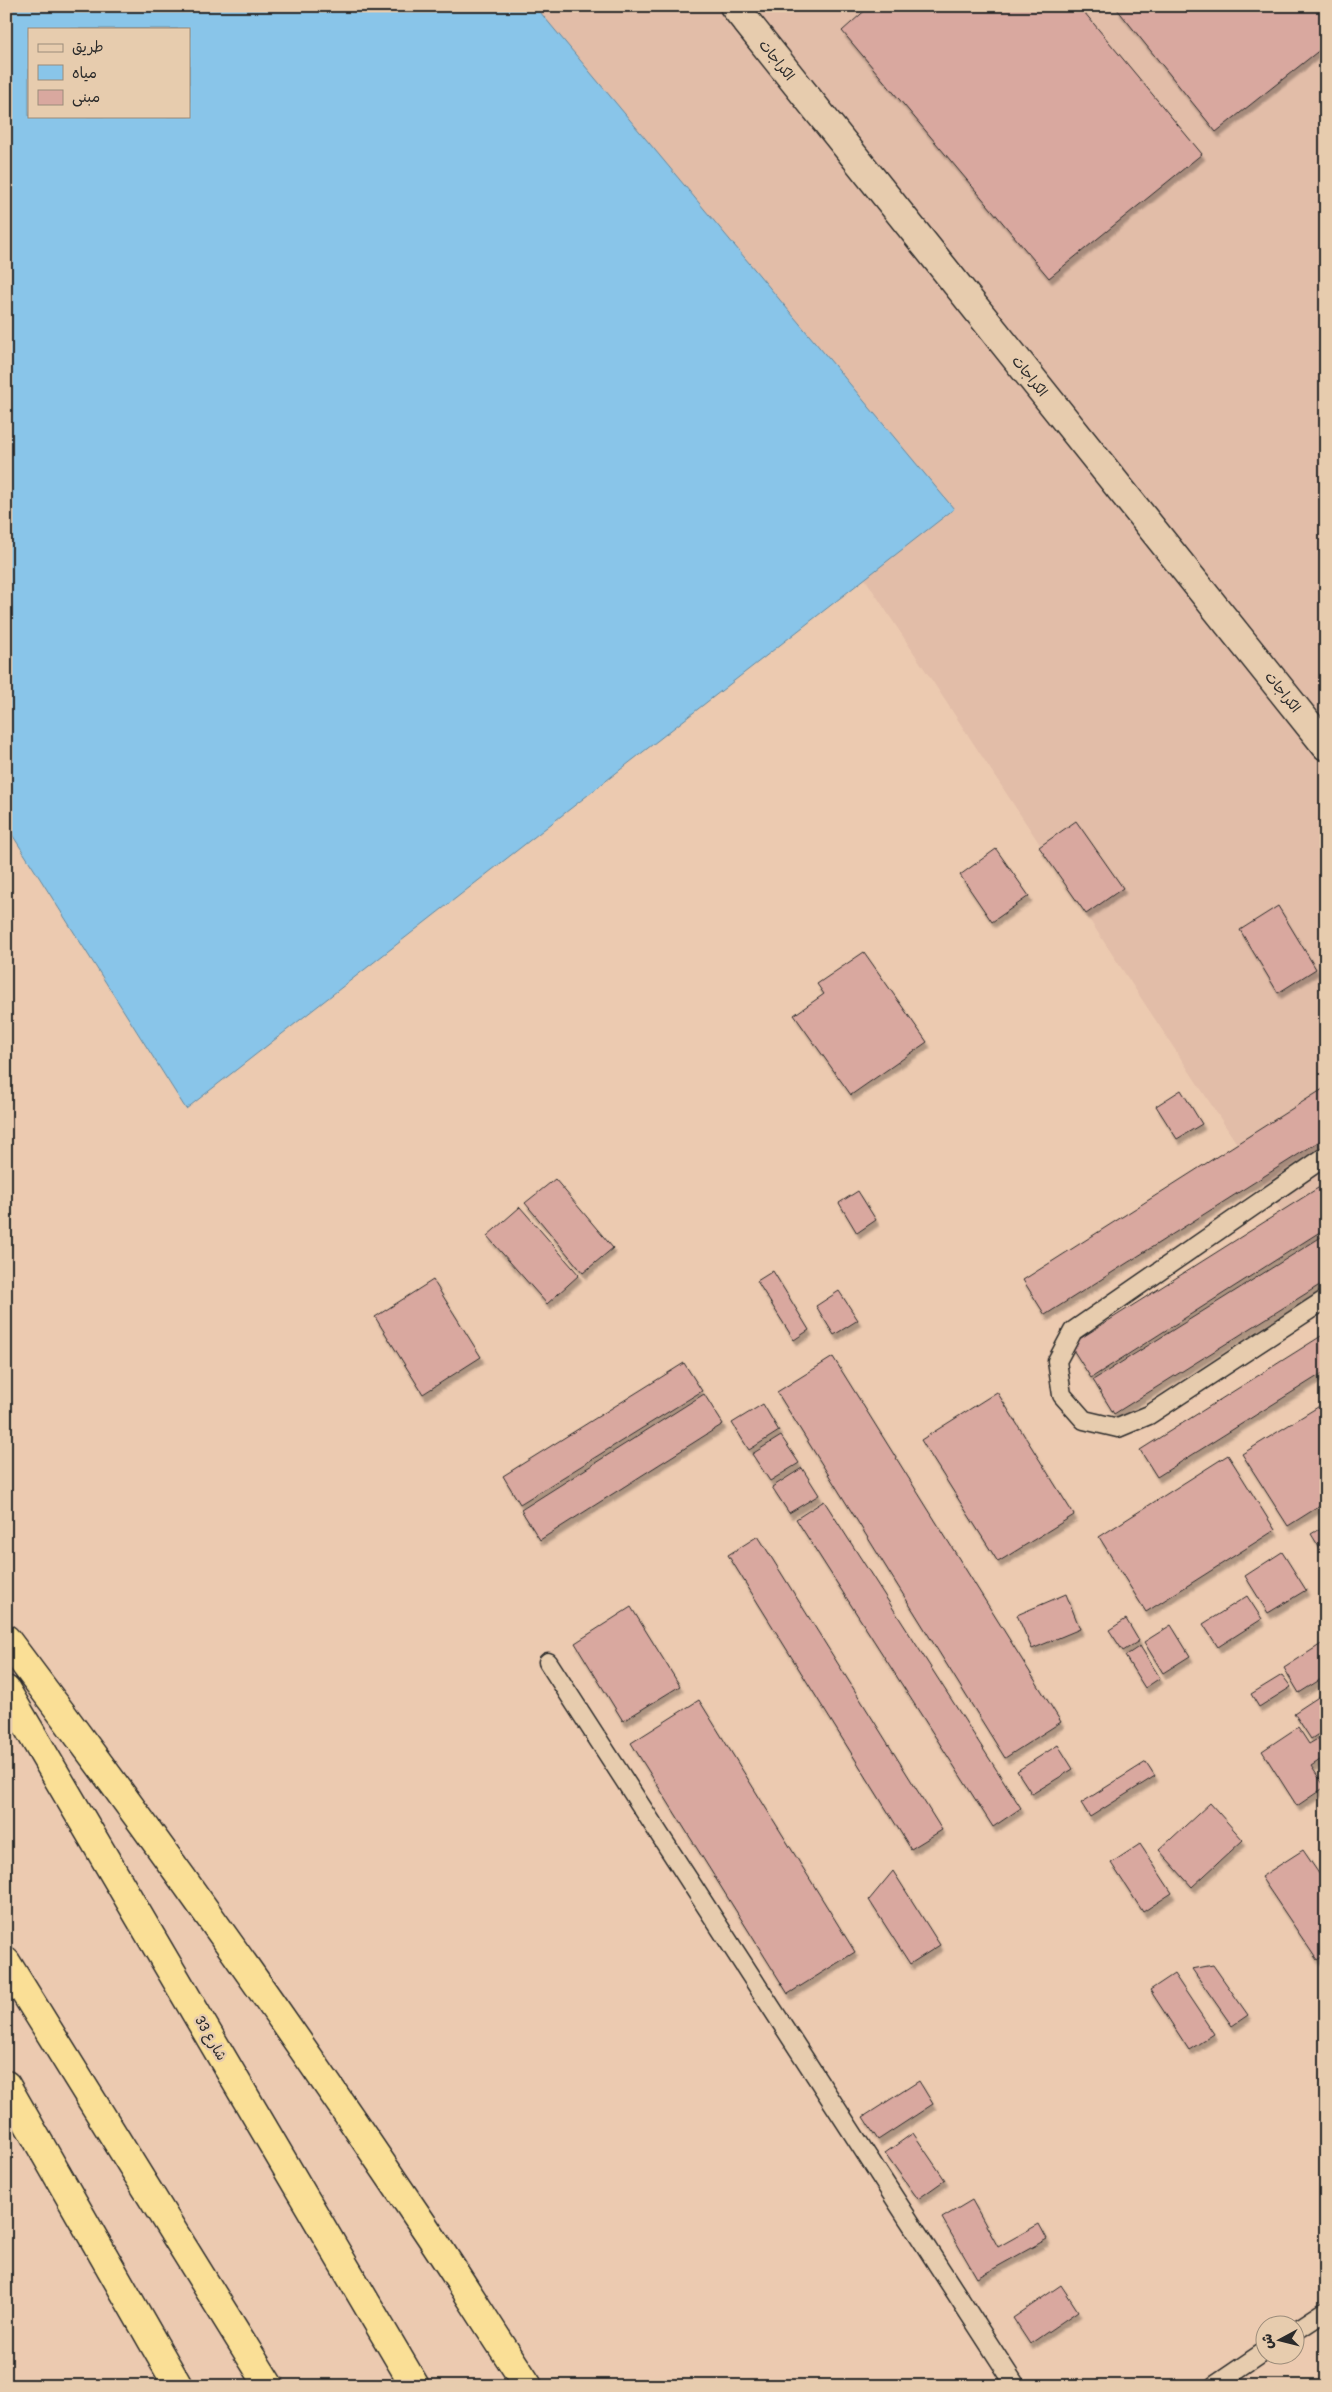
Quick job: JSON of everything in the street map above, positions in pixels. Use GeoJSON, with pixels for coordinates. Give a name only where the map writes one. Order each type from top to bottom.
{"type":"FeatureCollection","features":[{"type":"Feature","properties":{"kind":"highway"},"geometry":{"type":"LineString","coordinates":[[6,1638],[195,1895],[306,2054],[416,2214],[528,2386]]}},
{"type":"Feature","properties":{"kind":"highway","name":"شارع 33"},"geometry":{"type":"LineString","coordinates":[[6,1690],[415,2386]]}},
{"type":"Feature","properties":{"kind":"highway"},"geometry":{"type":"LineString","coordinates":[[6,1962],[269,2386]]}},
{"type":"Feature","properties":{"kind":"highway"},"geometry":{"type":"LineString","coordinates":[[6,2085],[178,2386]]}},
{"type":"Feature","properties":{"kind":"street","name":"الكراجات"},"geometry":{"type":"LineString","coordinates":[[734,6],[1326,746]]}},
{"type":"Feature","properties":{"kind":"lane"},"geometry":{"type":"LineString","coordinates":[[1326,1156],[1073,1331],[1057,1361],[1062,1395],[1084,1420],[1118,1428],[1149,1415],[1326,1300]]}},
{"type":"Feature","properties":{"kind":"lane"},"geometry":{"type":"LineString","coordinates":[[548,1662],[1016,2386]]}},
{"type":"Feature","properties":{"kind":"lane"},"geometry":{"type":"LineString","coordinates":[[1304,2325],[1326,2311]]}},
{"type":"Feature","properties":{"kind":"lane"},"geometry":{"type":"LineString","coordinates":[[1214,2386],[1254,2359]]}},
{"type":"Feature","properties":{"kind":"shaded area"},"geometry":{"type":"Polygon","coordinates":[[[488,6],[1326,6],[1326,1279],[488,6]]]}},
{"type":"Feature","properties":{"kind":"water"},"geometry":{"type":"Polygon","coordinates":[[[6,6],[535,6],[954,509],[186,1109],[6,825],[6,6]]]}},
{"type":"Feature","properties":{"kind":"building"},"geometry":{"type":"Polygon","coordinates":[[[870,6],[1079,6],[1202,154],[1049,278],[842,31],[870,6]]]}},
{"type":"Feature","properties":{"kind":"building"},"geometry":{"type":"Polygon","coordinates":[[[1121,6],[1326,6],[1326,45],[1216,132],[1117,9],[1121,6]]]}},
{"type":"Feature","properties":{"kind":"building"},"geometry":{"type":"Polygon","coordinates":[[[1076,821],[1123,888],[1086,914],[1039,847],[1076,821]]]}},
{"type":"Feature","properties":{"kind":"building"},"geometry":{"type":"Polygon","coordinates":[[[996,849],[1029,896],[992,922],[960,875],[996,849]]]}},
{"type":"Feature","properties":{"kind":"building"},"geometry":{"type":"Polygon","coordinates":[[[1278,906],[1316,969],[1278,993],[1240,930],[1278,906]]]}},
{"type":"Feature","properties":{"kind":"building"},"geometry":{"type":"Polygon","coordinates":[[[864,952],[927,1042],[851,1095],[794,1015],[824,994],[817,984],[864,952]]]}},
{"type":"Feature","properties":{"kind":"building"},"geometry":{"type":"Polygon","coordinates":[[[1326,1087],[1326,1137],[1045,1315],[1023,1280],[1326,1087]]]}},
{"type":"Feature","properties":{"kind":"building"},"geometry":{"type":"Polygon","coordinates":[[[1181,1090],[1202,1124],[1177,1139],[1156,1106],[1181,1090]]]}},
{"type":"Feature","properties":{"kind":"building"},"geometry":{"type":"Polygon","coordinates":[[[555,1179],[613,1248],[583,1273],[525,1203],[555,1179]]]}},
{"type":"Feature","properties":{"kind":"building"},"geometry":{"type":"Polygon","coordinates":[[[1326,1183],[1326,1228],[1091,1378],[1070,1345],[1326,1183]]]}},
{"type":"Feature","properties":{"kind":"building"},"geometry":{"type":"Polygon","coordinates":[[[858,1191],[876,1220],[857,1233],[839,1203],[858,1191]]]}},
{"type":"Feature","properties":{"kind":"building"},"geometry":{"type":"Polygon","coordinates":[[[520,1207],[579,1275],[547,1304],[487,1236],[520,1207]]]}},
{"type":"Feature","properties":{"kind":"building"},"geometry":{"type":"Polygon","coordinates":[[[1326,1234],[1326,1281],[1114,1414],[1093,1380],[1326,1234]]]}},
{"type":"Feature","properties":{"kind":"building"},"geometry":{"type":"Polygon","coordinates":[[[773,1271],[809,1330],[794,1340],[757,1281],[773,1271]]]}},
{"type":"Feature","properties":{"kind":"building"},"geometry":{"type":"Polygon","coordinates":[[[433,1280],[481,1357],[423,1394],[375,1317],[433,1280]]]}},
{"type":"Feature","properties":{"kind":"building"},"geometry":{"type":"Polygon","coordinates":[[[839,1291],[858,1320],[834,1335],[816,1306],[839,1291]]]}},
{"type":"Feature","properties":{"kind":"building"},"geometry":{"type":"Polygon","coordinates":[[[1326,1333],[1326,1371],[1157,1477],[1140,1450],[1326,1333]]]}},
{"type":"Feature","properties":{"kind":"building"},"geometry":{"type":"Polygon","coordinates":[[[833,1357],[1061,1722],[1005,1758],[777,1392],[833,1357]]]}},
{"type":"Feature","properties":{"kind":"building"},"geometry":{"type":"Polygon","coordinates":[[[684,1363],[702,1391],[520,1504],[503,1476],[684,1363]]]}},
{"type":"Feature","properties":{"kind":"building"},"geometry":{"type":"Polygon","coordinates":[[[997,1392],[1074,1515],[998,1562],[921,1440],[997,1392]]]}},
{"type":"Feature","properties":{"kind":"building"},"geometry":{"type":"Polygon","coordinates":[[[704,1394],[723,1424],[540,1540],[521,1510],[704,1394]]]}},
{"type":"Feature","properties":{"kind":"building"},"geometry":{"type":"Polygon","coordinates":[[[1326,1402],[1326,1502],[1288,1526],[1242,1454],[1326,1402]]]}},
{"type":"Feature","properties":{"kind":"building"},"geometry":{"type":"Polygon","coordinates":[[[763,1404],[779,1431],[749,1450],[732,1423],[763,1404]]]}},
{"type":"Feature","properties":{"kind":"building"},"geometry":{"type":"Polygon","coordinates":[[[781,1436],[799,1463],[770,1481],[752,1454],[781,1436]]]}},
{"type":"Feature","properties":{"kind":"building"},"geometry":{"type":"Polygon","coordinates":[[[1228,1455],[1275,1530],[1146,1612],[1099,1537],[1228,1455]]]}},
{"type":"Feature","properties":{"kind":"building"},"geometry":{"type":"Polygon","coordinates":[[[802,1468],[819,1495],[789,1513],[772,1487],[802,1468]]]}},
{"type":"Feature","properties":{"kind":"building"},"geometry":{"type":"Polygon","coordinates":[[[824,1501],[1021,1808],[993,1827],[796,1519],[824,1501]]]}},
{"type":"Feature","properties":{"kind":"building"},"geometry":{"type":"Polygon","coordinates":[[[1326,1525],[1326,1558],[1311,1534],[1326,1525]]]}},
{"type":"Feature","properties":{"kind":"building"},"geometry":{"type":"Polygon","coordinates":[[[758,1536],[942,1830],[911,1849],[728,1555],[758,1536]]]}},
{"type":"Feature","properties":{"kind":"building"},"geometry":{"type":"Polygon","coordinates":[[[1282,1552],[1306,1590],[1268,1613],[1245,1576],[1282,1552]]]}},
{"type":"Feature","properties":{"kind":"building"},"geometry":{"type":"Polygon","coordinates":[[[1066,1594],[1080,1629],[1032,1649],[1017,1615],[1066,1594]]]}},
{"type":"Feature","properties":{"kind":"building"},"geometry":{"type":"Polygon","coordinates":[[[1247,1596],[1262,1619],[1218,1647],[1203,1624],[1247,1596]]]}},
{"type":"Feature","properties":{"kind":"building"},"geometry":{"type":"Polygon","coordinates":[[[631,1607],[680,1686],[623,1721],[575,1643],[631,1607]]]}},
{"type":"Feature","properties":{"kind":"building"},"geometry":{"type":"Polygon","coordinates":[[[1126,1619],[1139,1641],[1123,1651],[1109,1630],[1126,1619]]]}},
{"type":"Feature","properties":{"kind":"building"},"geometry":{"type":"Polygon","coordinates":[[[1171,1625],[1190,1656],[1163,1673],[1144,1642],[1171,1625]]]}},
{"type":"Feature","properties":{"kind":"building"},"geometry":{"type":"Polygon","coordinates":[[[1326,1641],[1326,1676],[1299,1693],[1284,1668],[1326,1641]]]}},
{"type":"Feature","properties":{"kind":"building"},"geometry":{"type":"Polygon","coordinates":[[[1140,1646],[1160,1678],[1145,1688],[1125,1656],[1140,1646]]]}},
{"type":"Feature","properties":{"kind":"building"},"geometry":{"type":"Polygon","coordinates":[[[1282,1675],[1291,1687],[1259,1707],[1251,1694],[1282,1675]]]}},
{"type":"Feature","properties":{"kind":"building"},"geometry":{"type":"Polygon","coordinates":[[[1326,1692],[1326,1729],[1311,1739],[1294,1713],[1326,1692]]]}},
{"type":"Feature","properties":{"kind":"building"},"geometry":{"type":"Polygon","coordinates":[[[699,1700],[855,1952],[788,1994],[631,1743],[699,1700]]]}},
{"type":"Feature","properties":{"kind":"building"},"geometry":{"type":"Polygon","coordinates":[[[1298,1727],[1309,1744],[1326,1734],[1326,1756],[1311,1766],[1325,1787],[1297,1806],[1262,1751],[1298,1727]]]}},
{"type":"Feature","properties":{"kind":"building"},"geometry":{"type":"Polygon","coordinates":[[[1058,1745],[1073,1769],[1032,1794],[1017,1771],[1058,1745]]]}},
{"type":"Feature","properties":{"kind":"building"},"geometry":{"type":"Polygon","coordinates":[[[1146,1762],[1155,1776],[1090,1817],[1081,1803],[1146,1762]]]}},
{"type":"Feature","properties":{"kind":"building"},"geometry":{"type":"Polygon","coordinates":[[[1210,1803],[1243,1840],[1192,1887],[1159,1850],[1210,1803]]]}},
{"type":"Feature","properties":{"kind":"building"},"geometry":{"type":"Polygon","coordinates":[[[1140,1844],[1172,1893],[1143,1912],[1111,1863],[1140,1844]]]}},
{"type":"Feature","properties":{"kind":"building"},"geometry":{"type":"Polygon","coordinates":[[[1303,1850],[1326,1884],[1326,1954],[1317,1960],[1261,1877],[1303,1850]]]}},
{"type":"Feature","properties":{"kind":"building"},"geometry":{"type":"Polygon","coordinates":[[[893,1871],[940,1945],[910,1964],[869,1900],[893,1871]]]}},
{"type":"Feature","properties":{"kind":"building"},"geometry":{"type":"Polygon","coordinates":[[[1213,1965],[1248,2015],[1232,2026],[1192,1969],[1213,1965]]]}},
{"type":"Feature","properties":{"kind":"building"},"geometry":{"type":"Polygon","coordinates":[[[1174,1974],[1214,2034],[1189,2050],[1150,1990],[1174,1974]]]}},
{"type":"Feature","properties":{"kind":"building"},"geometry":{"type":"Polygon","coordinates":[[[919,2081],[933,2104],[878,2140],[863,2117],[919,2081]]]}},
{"type":"Feature","properties":{"kind":"building"},"geometry":{"type":"Polygon","coordinates":[[[913,2133],[945,2180],[918,2199],[885,2153],[913,2133]]]}},
{"type":"Feature","properties":{"kind":"building"},"geometry":{"type":"Polygon","coordinates":[[[972,2200],[998,2247],[1039,2224],[1047,2239],[977,2278],[942,2218],[972,2200]]]}},
{"type":"Feature","properties":{"kind":"building"},"geometry":{"type":"Polygon","coordinates":[[[1061,2285],[1078,2311],[1030,2344],[1013,2318],[1061,2285]]]}}]}
